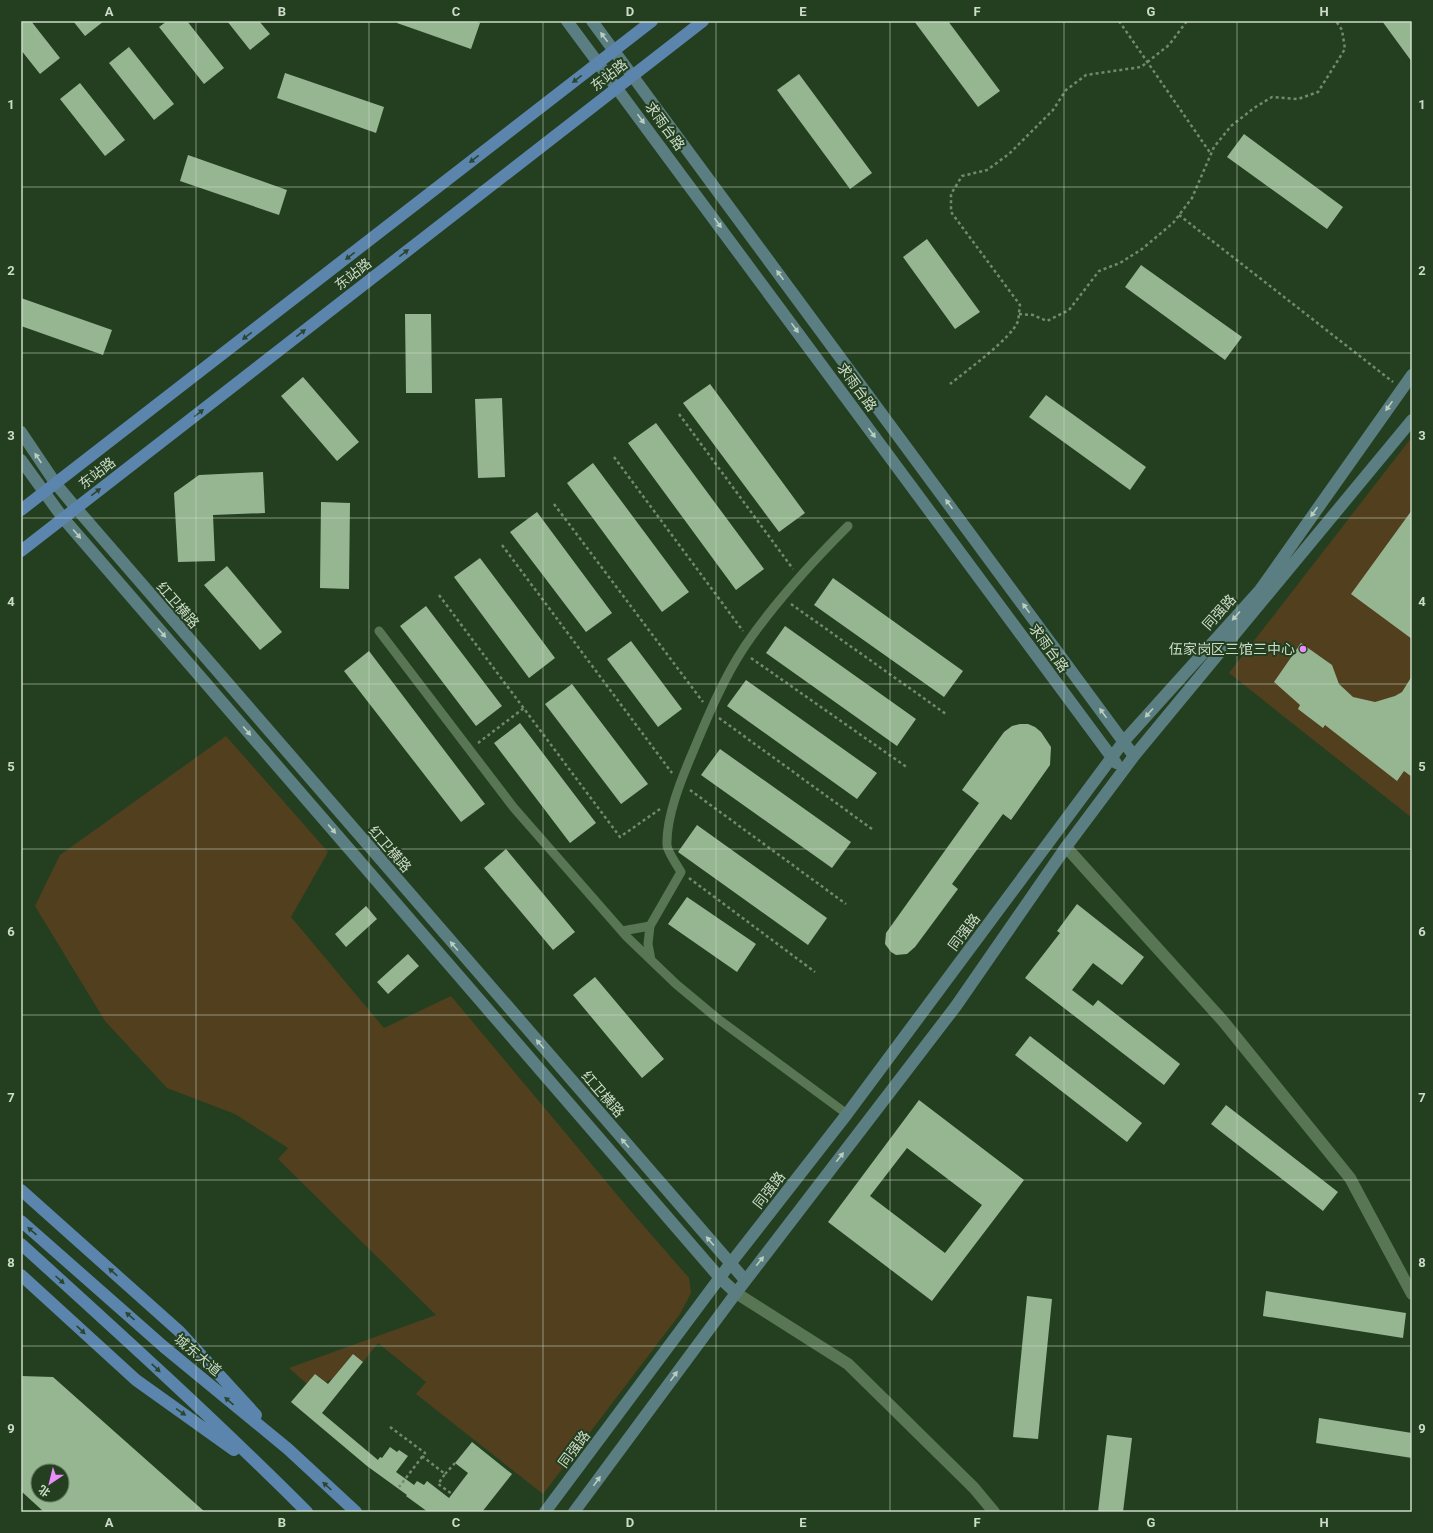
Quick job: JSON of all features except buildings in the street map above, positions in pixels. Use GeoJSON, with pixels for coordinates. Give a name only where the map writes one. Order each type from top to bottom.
{"type":"FeatureCollection","features":[{"type":"Feature","properties":{"kind":"main road","name":"东站路"},"geometry":{"type":"LineString","coordinates":[[21,510],[652,21]]}},
{"type":"Feature","properties":{"kind":"main road","name":"东站路"},"geometry":{"type":"LineString","coordinates":[[21,550],[703,21]]}},
{"type":"Feature","properties":{"kind":"main road"},"geometry":{"type":"LineString","coordinates":[[21,1190],[180,1332],[288,1449]]}},
{"type":"Feature","properties":{"kind":"main road","name":"城东大道"},"geometry":{"type":"LineString","coordinates":[[21,1221],[164,1347],[288,1449],[356,1512]]}},
{"type":"Feature","properties":{"kind":"main road"},"geometry":{"type":"LineString","coordinates":[[21,1244],[121,1335],[272,1477],[307,1512]]}},
{"type":"Feature","properties":{"kind":"main road"},"geometry":{"type":"LineString","coordinates":[[21,1275],[136,1380],[272,1477]]}},
{"type":"Feature","properties":{"kind":"street","name":"求雨台路"},"geometry":{"type":"LineString","coordinates":[[567,21],[618,87],[1111,758],[1123,772]]}},
{"type":"Feature","properties":{"kind":"street","name":"求雨台路"},"geometry":{"type":"LineString","coordinates":[[592,21],[1134,756]]}},
{"type":"Feature","properties":{"kind":"street","name":"同强路"},"geometry":{"type":"LineString","coordinates":[[545,1512],[730,1264],[847,1114],[1124,741],[1260,590],[1412,374]]}},
{"type":"Feature","properties":{"kind":"street","name":"同强路"},"geometry":{"type":"LineString","coordinates":[[574,1512],[745,1280],[956,1006],[1066,847],[1134,756],[1412,420]]}},
{"type":"Feature","properties":{"kind":"street","name":"红卫横路"},"geometry":{"type":"LineString","coordinates":[[21,432],[56,484],[76,508],[745,1280]]}},
{"type":"Feature","properties":{"kind":"street"},"geometry":{"type":"LineString","coordinates":[[21,460],[63,518],[720,1278],[736,1293],[848,1364],[974,1488],[994,1512]]}},
{"type":"Feature","properties":{"kind":"street"},"geometry":{"type":"LineString","coordinates":[[1066,847],[1223,1021],[1350,1178],[1412,1294]]}},
{"type":"Feature","properties":{"kind":"lane"},"geometry":{"type":"LineString","coordinates":[[651,960],[648,944],[650,926],[681,872],[667,846],[670,822],[680,783],[710,712],[722,686],[750,640],[782,598],[818,556],[848,526]]}},
{"type":"Feature","properties":{"kind":"lane"},"geometry":{"type":"LineString","coordinates":[[379,631],[514,808],[622,931],[676,984],[718,1019],[847,1114]]}},
{"type":"Feature","properties":{"kind":"lane"},"geometry":{"type":"LineString","coordinates":[[622,931],[650,926]]}},
{"type":"Feature","properties":{"kind":"path"},"geometry":{"type":"LineString","coordinates":[[1119,21],[1211,154]]}},
{"type":"Feature","properties":{"kind":"path"},"geometry":{"type":"LineString","coordinates":[[950,384],[978,363],[1006,337],[1018,322],[1020,305],[951,212],[951,194],[962,176],[987,170],[1009,154],[1053,110],[1066,90],[1086,75],[1141,67],[1169,45],[1187,21]]}},
{"type":"Feature","properties":{"kind":"path"},"geometry":{"type":"LineString","coordinates":[[1019,314],[1033,315],[1047,321],[1069,310],[1099,270],[1120,263],[1142,249],[1173,223],[1192,198],[1214,147],[1231,126],[1254,108],[1272,97],[1298,99],[1318,92],[1345,49],[1342,30],[1336,21]]}},
{"type":"Feature","properties":{"kind":"path"},"geometry":{"type":"LineString","coordinates":[[1179,215],[1402,388]]}},
{"type":"Feature","properties":{"kind":"path"},"geometry":{"type":"LineString","coordinates":[[679,414],[800,577]]}},
{"type":"Feature","properties":{"kind":"path"},"geometry":{"type":"LineString","coordinates":[[614,457],[750,640]]}},
{"type":"Feature","properties":{"kind":"path"},"geometry":{"type":"LineString","coordinates":[[554,504],[710,712],[872,829]]}},
{"type":"Feature","properties":{"kind":"path"},"geometry":{"type":"LineString","coordinates":[[502,545],[680,783],[846,904]]}},
{"type":"Feature","properties":{"kind":"path"},"geometry":{"type":"LineString","coordinates":[[439,595],[620,837],[676,797]]}},
{"type":"Feature","properties":{"kind":"path"},"geometry":{"type":"LineString","coordinates":[[782,598],[946,714]]}},
{"type":"Feature","properties":{"kind":"path"},"geometry":{"type":"LineString","coordinates":[[742,652],[908,768]]}},
{"type":"Feature","properties":{"kind":"path"},"geometry":{"type":"LineString","coordinates":[[470,749],[524,708]]}},
{"type":"Feature","properties":{"kind":"path"},"geometry":{"type":"LineString","coordinates":[[681,872],[816,972]]}},
{"type":"Feature","properties":{"kind":"path"},"geometry":{"type":"LineString","coordinates":[[390,1426],[425,1453],[398,1487]]}},
{"type":"Feature","properties":{"kind":"path"},"geometry":{"type":"LineString","coordinates":[[422,1456],[446,1474]]}},
{"type":"Feature","properties":{"kind":"path"},"geometry":{"type":"LineString","coordinates":[[452,1494],[438,1484],[455,1463]]}},
{"type":"Feature","properties":{"kind":"shaded area","name":"伍家岗区三馆三中心"},"geometry":{"type":"Polygon","coordinates":[[[1412,437],[1412,818],[1229,673],[1412,437]]]}},
{"type":"Feature","properties":{"kind":"shaded area"},"geometry":{"type":"Polygon","coordinates":[[[226,736],[328,852],[291,917],[384,1028],[451,996],[629,1209],[689,1278],[691,1293],[680,1314],[543,1494],[416,1394],[426,1382],[378,1343],[363,1362],[353,1354],[332,1379],[326,1382],[315,1374],[307,1384],[289,1368],[436,1315],[278,1159],[288,1148],[235,1114],[167,1088],[105,1021],[35,906],[60,855],[226,736]]]}},
{"type":"Feature","properties":{"kind":"place","name":"伍家岗区三馆三中心"},"geometry":{"type":"Point","coordinates":[1303,649]}}]}
